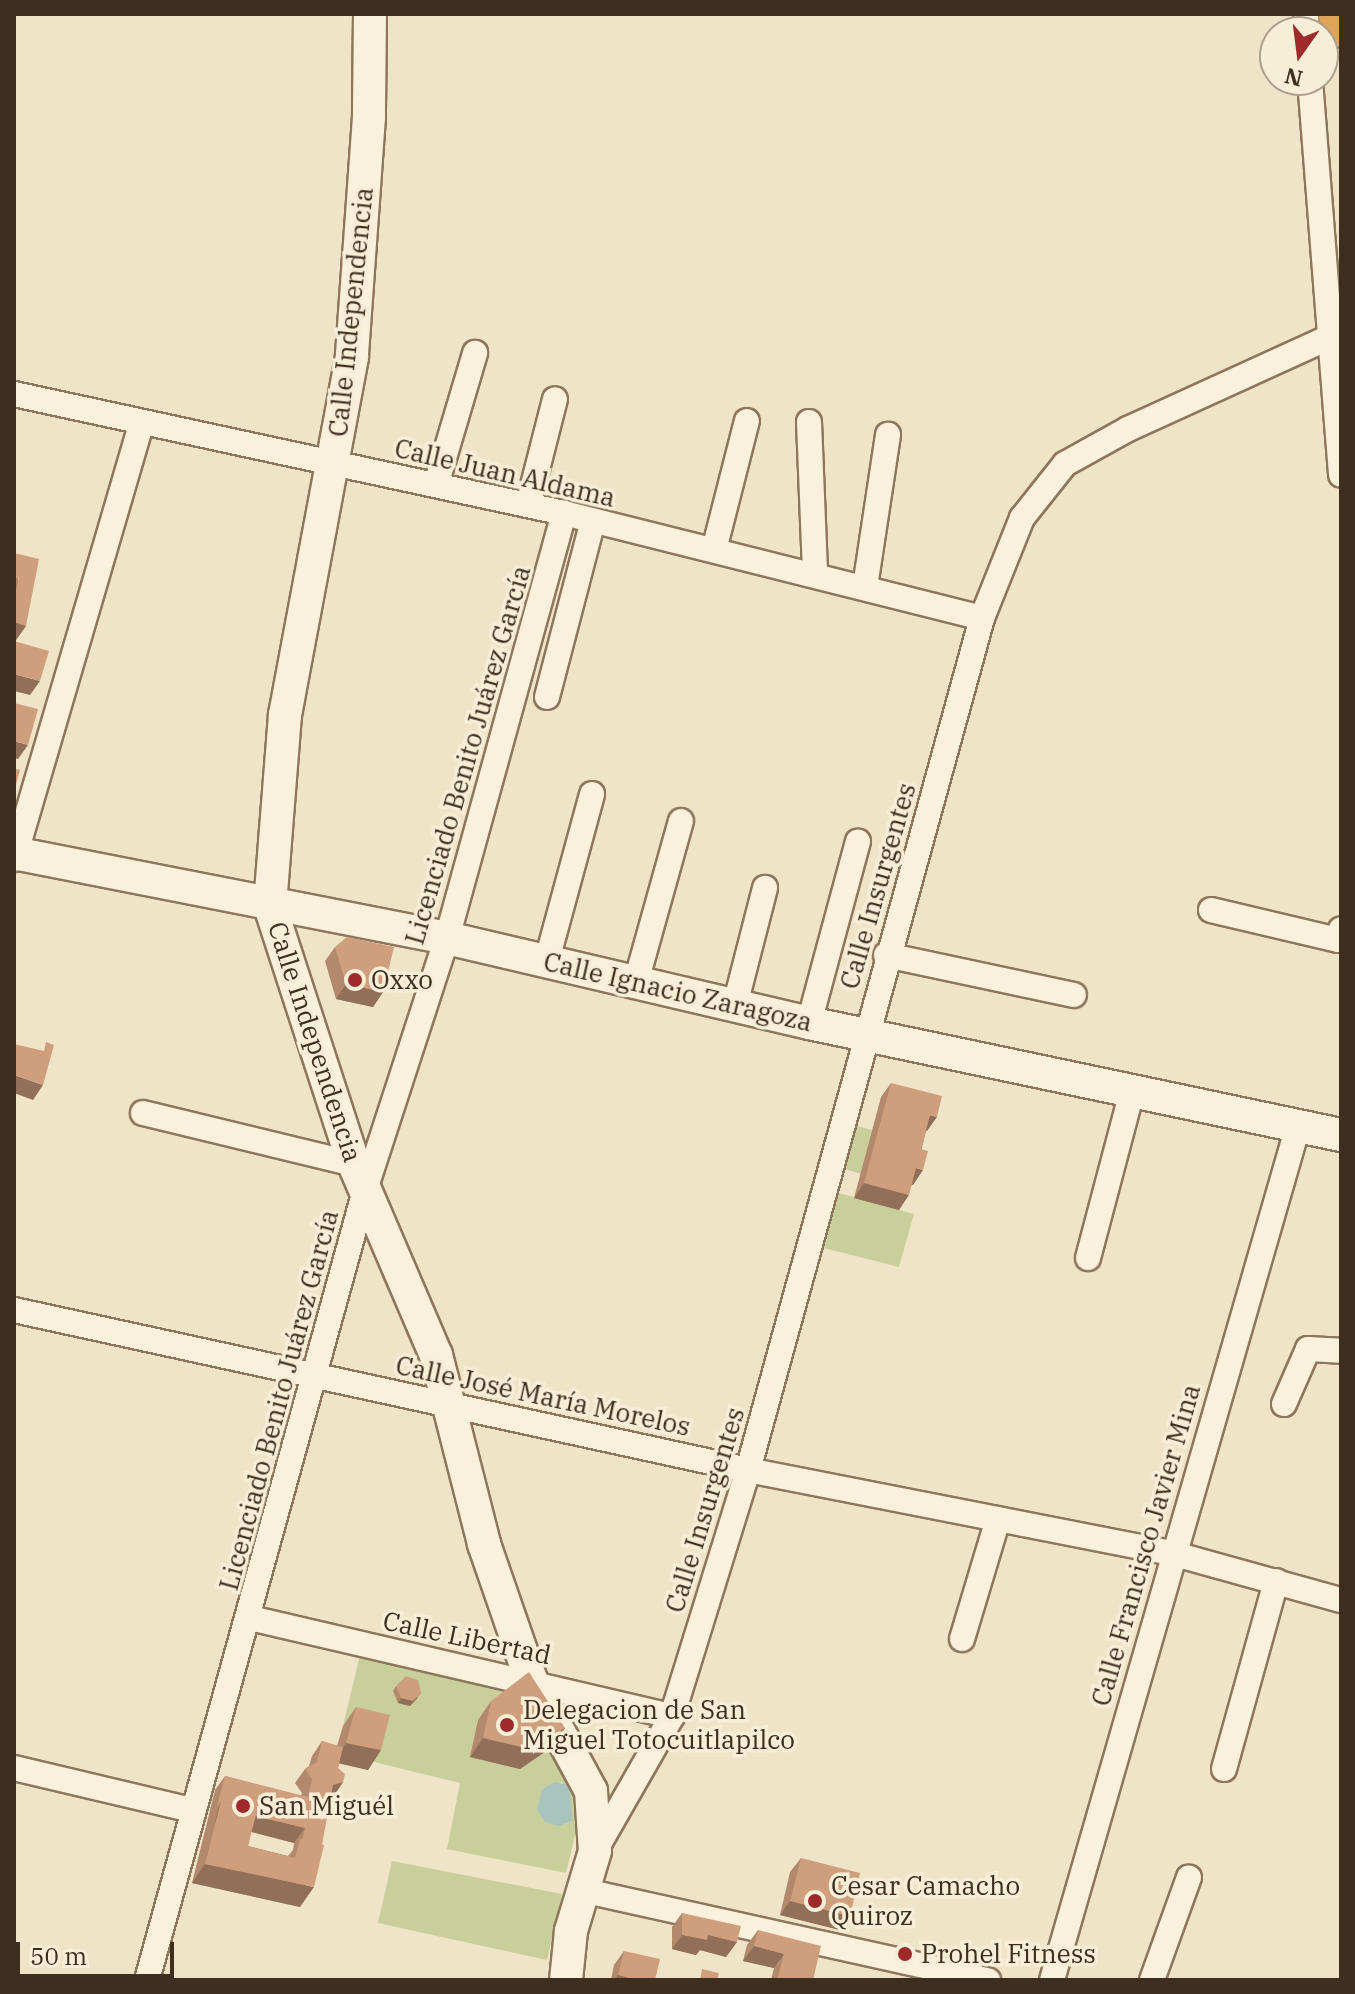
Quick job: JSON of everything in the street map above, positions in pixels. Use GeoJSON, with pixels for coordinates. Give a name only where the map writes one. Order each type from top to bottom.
{"type":"FeatureCollection","features":[{"type":"Feature","properties":{"kind":"highway"},"geometry":{"type":"LineString","coordinates":[[1340,14],[1341,26]]}},
{"type":"Feature","properties":{"kind":"street","name":"Calle Independencia"},"geometry":{"type":"LineString","coordinates":[[370,14],[359,278],[335,464],[285,715],[270,906],[360,1177],[436,1355],[484,1544],[531,1680],[591,1791],[595,1851],[581,1890],[566,1980]]}},
{"type":"Feature","properties":{"kind":"street"},"geometry":{"type":"LineString","coordinates":[[1312,96],[1334,335],[1341,475]]}},
{"type":"Feature","properties":{"kind":"street","name":"Calle Insurgentes"},"geometry":{"type":"LineString","coordinates":[[595,1851],[672,1716],[748,1470],[886,955],[982,618],[1022,518],[1065,464],[1128,429],[1334,335]]}},
{"type":"Feature","properties":{"kind":"street"},"geometry":{"type":"LineString","coordinates":[[436,485],[475,353]]}},
{"type":"Feature","properties":{"kind":"street","name":"Calle Juan Aldama"},"geometry":{"type":"LineString","coordinates":[[14,394],[564,513],[815,573],[982,618]]}},
{"type":"Feature","properties":{"kind":"street"},"geometry":{"type":"LineString","coordinates":[[528,505],[555,399]]}},
{"type":"Feature","properties":{"kind":"street"},"geometry":{"type":"LineString","coordinates":[[714,550],[747,421]]}},
{"type":"Feature","properties":{"kind":"street"},"geometry":{"type":"LineString","coordinates":[[15,855],[142,422]]}},
{"type":"Feature","properties":{"kind":"street"},"geometry":{"type":"LineString","coordinates":[[809,422],[815,573]]}},
{"type":"Feature","properties":{"kind":"street"},"geometry":{"type":"LineString","coordinates":[[865,587],[888,435]]}},
{"type":"Feature","properties":{"kind":"street","name":"Licenciado Benito Juárez García"},"geometry":{"type":"LineString","coordinates":[[147,1980],[192,1810],[250,1618],[360,1177],[447,938],[564,513]]}},
{"type":"Feature","properties":{"kind":"street"},"geometry":{"type":"LineString","coordinates":[[547,697],[593,521]]}},
{"type":"Feature","properties":{"kind":"street"},"geometry":{"type":"LineString","coordinates":[[547,960],[592,794]]}},
{"type":"Feature","properties":{"kind":"street"},"geometry":{"type":"LineString","coordinates":[[636,982],[681,821]]}},
{"type":"Feature","properties":{"kind":"street"},"geometry":{"type":"LineString","coordinates":[[809,1023],[858,841]]}},
{"type":"Feature","properties":{"kind":"street","name":"Calle Ignacio Zaragoza"},"geometry":{"type":"LineString","coordinates":[[15,855],[447,938],[809,1023],[1341,1135]]}},
{"type":"Feature","properties":{"kind":"street"},"geometry":{"type":"LineString","coordinates":[[735,1005],[765,888]]}},
{"type":"Feature","properties":{"kind":"street"},"geometry":{"type":"LineString","coordinates":[[1211,910],[1338,940],[1341,929]]}},
{"type":"Feature","properties":{"kind":"street"},"geometry":{"type":"LineString","coordinates":[[886,955],[1074,995]]}},
{"type":"Feature","properties":{"kind":"street"},"geometry":{"type":"LineString","coordinates":[[1088,1258],[1132,1092]]}},
{"type":"Feature","properties":{"kind":"street"},"geometry":{"type":"LineString","coordinates":[[143,1113],[360,1177]]}},
{"type":"Feature","properties":{"kind":"street","name":"Calle Francisco Javier Mina"},"geometry":{"type":"LineString","coordinates":[[1052,1980],[1171,1553],[1298,1126]]}},
{"type":"Feature","properties":{"kind":"street","name":"Calle José María Morelos"},"geometry":{"type":"LineString","coordinates":[[14,1310],[748,1470],[1171,1553],[1341,1600]]}},
{"type":"Feature","properties":{"kind":"street"},"geometry":{"type":"LineString","coordinates":[[1284,1404],[1308,1349],[1341,1351]]}},
{"type":"Feature","properties":{"kind":"street"},"geometry":{"type":"LineString","coordinates":[[962,1639],[998,1519]]}},
{"type":"Feature","properties":{"kind":"street"},"geometry":{"type":"LineString","coordinates":[[1224,1769],[1276,1581]]}},
{"type":"Feature","properties":{"kind":"street","name":"Calle Libertad"},"geometry":{"type":"LineString","coordinates":[[250,1618],[531,1680],[672,1716]]}},
{"type":"Feature","properties":{"kind":"street"},"geometry":{"type":"LineString","coordinates":[[14,1768],[192,1810]]}},
{"type":"Feature","properties":{"kind":"street"},"geometry":{"type":"LineString","coordinates":[[1152,1980],[1189,1877]]}},
{"type":"Feature","properties":{"kind":"street"},"geometry":{"type":"LineString","coordinates":[[581,1890],[988,1980]]}},
{"type":"Feature","properties":{"kind":"green space"},"geometry":{"type":"Polygon","coordinates":[[[857,1126],[872,1130],[861,1174],[845,1169],[857,1126]]]}},
{"type":"Feature","properties":{"kind":"green space"},"geometry":{"type":"Polygon","coordinates":[[[839,1193],[914,1214],[899,1267],[824,1248],[839,1193]]]}},
{"type":"Feature","properties":{"kind":"green space"},"geometry":{"type":"Polygon","coordinates":[[[360,1655],[516,1691],[520,1769],[552,1747],[585,1795],[566,1873],[447,1849],[460,1783],[370,1761],[343,1726],[360,1655]],[[562,1782],[542,1789],[559,1826],[573,1821],[562,1782]]]}},
{"type":"Feature","properties":{"kind":"green space"},"geometry":{"type":"Polygon","coordinates":[[[392,1861],[562,1894],[547,1960],[378,1923],[392,1861]]]}},
{"type":"Feature","properties":{"kind":"water"},"geometry":{"type":"Polygon","coordinates":[[[555,1782],[569,1785],[573,1821],[559,1826],[545,1822],[537,1810],[542,1789],[555,1782]]]}},
{"type":"Feature","properties":{"kind":"building"},"geometry":{"type":"Polygon","coordinates":[[[14,553],[39,559],[26,626],[14,622],[14,598],[19,578],[14,577],[14,553]]]}},
{"type":"Feature","properties":{"kind":"building"},"geometry":{"type":"Polygon","coordinates":[[[14,641],[49,651],[40,681],[14,674],[14,641]]]}},
{"type":"Feature","properties":{"kind":"building"},"geometry":{"type":"Polygon","coordinates":[[[14,703],[38,709],[28,745],[14,741],[14,703]]]}},
{"type":"Feature","properties":{"kind":"building"},"geometry":{"type":"Polygon","coordinates":[[[14,768],[20,770],[14,792],[14,768]]]}},
{"type":"Feature","properties":{"kind":"building"},"geometry":{"type":"Polygon","coordinates":[[[347,937],[394,947],[383,992],[346,984],[335,947],[347,937]]]}},
{"type":"Feature","properties":{"kind":"building"},"geometry":{"type":"Polygon","coordinates":[[[46,1042],[54,1045],[43,1085],[14,1075],[14,1044],[44,1051],[46,1042]]]}},
{"type":"Feature","properties":{"kind":"building"},"geometry":{"type":"Polygon","coordinates":[[[891,1083],[942,1096],[937,1117],[930,1115],[921,1149],[928,1151],[923,1170],[916,1168],[909,1195],[864,1183],[891,1083]]]}},
{"type":"Feature","properties":{"kind":"building"},"geometry":{"type":"Polygon","coordinates":[[[529,1672],[565,1728],[534,1750],[483,1738],[491,1701],[529,1672]]]}},
{"type":"Feature","properties":{"kind":"building"},"geometry":{"type":"Polygon","coordinates":[[[406,1676],[418,1680],[421,1693],[413,1701],[401,1698],[396,1686],[406,1676]]]}},
{"type":"Feature","properties":{"kind":"building"},"geometry":{"type":"Polygon","coordinates":[[[356,1707],[390,1715],[381,1750],[346,1743],[356,1707]]]}},
{"type":"Feature","properties":{"kind":"building"},"geometry":{"type":"Polygon","coordinates":[[[322,1741],[343,1747],[338,1768],[345,1774],[343,1782],[333,1785],[322,1845],[302,1840],[305,1828],[255,1816],[257,1811],[221,1801],[217,1806],[225,1776],[308,1797],[312,1779],[305,1769],[317,1762],[322,1741]]]}},
{"type":"Feature","properties":{"kind":"building"},"geometry":{"type":"Polygon","coordinates":[[[221,1801],[257,1811],[248,1846],[295,1858],[300,1839],[324,1845],[314,1887],[205,1864],[221,1801]]]}},
{"type":"Feature","properties":{"kind":"building"},"geometry":{"type":"Polygon","coordinates":[[[801,1858],[860,1873],[850,1916],[790,1901],[801,1858]]]}},
{"type":"Feature","properties":{"kind":"building"},"geometry":{"type":"Polygon","coordinates":[[[682,1913],[741,1926],[737,1942],[708,1935],[707,1940],[682,1935],[682,1913]]]}},
{"type":"Feature","properties":{"kind":"building"},"geometry":{"type":"Polygon","coordinates":[[[758,1930],[821,1946],[813,1980],[777,1980],[784,1954],[754,1946],[758,1930]]]}},
{"type":"Feature","properties":{"kind":"building"},"geometry":{"type":"Polygon","coordinates":[[[624,1951],[660,1959],[655,1980],[618,1975],[624,1951]]]}},
{"type":"Feature","properties":{"kind":"building"},"geometry":{"type":"Polygon","coordinates":[[[702,1969],[719,1973],[717,1980],[700,1980],[702,1969]]]}},
{"type":"Feature","properties":{"kind":"place","name":"Oxxo"},"geometry":{"type":"Point","coordinates":[355,980]}},
{"type":"Feature","properties":{"kind":"place","name":"Delegacion de San Miguel Totocuitlapilco"},"geometry":{"type":"Point","coordinates":[507,1725]}},
{"type":"Feature","properties":{"kind":"place","name":"San Miguél"},"geometry":{"type":"Point","coordinates":[243,1806]}},
{"type":"Feature","properties":{"kind":"place","name":"Cesar Camacho Quiroz"},"geometry":{"type":"Point","coordinates":[815,1901]}},
{"type":"Feature","properties":{"kind":"place","name":"Prohel Fitness"},"geometry":{"type":"Point","coordinates":[905,1954]}}]}
